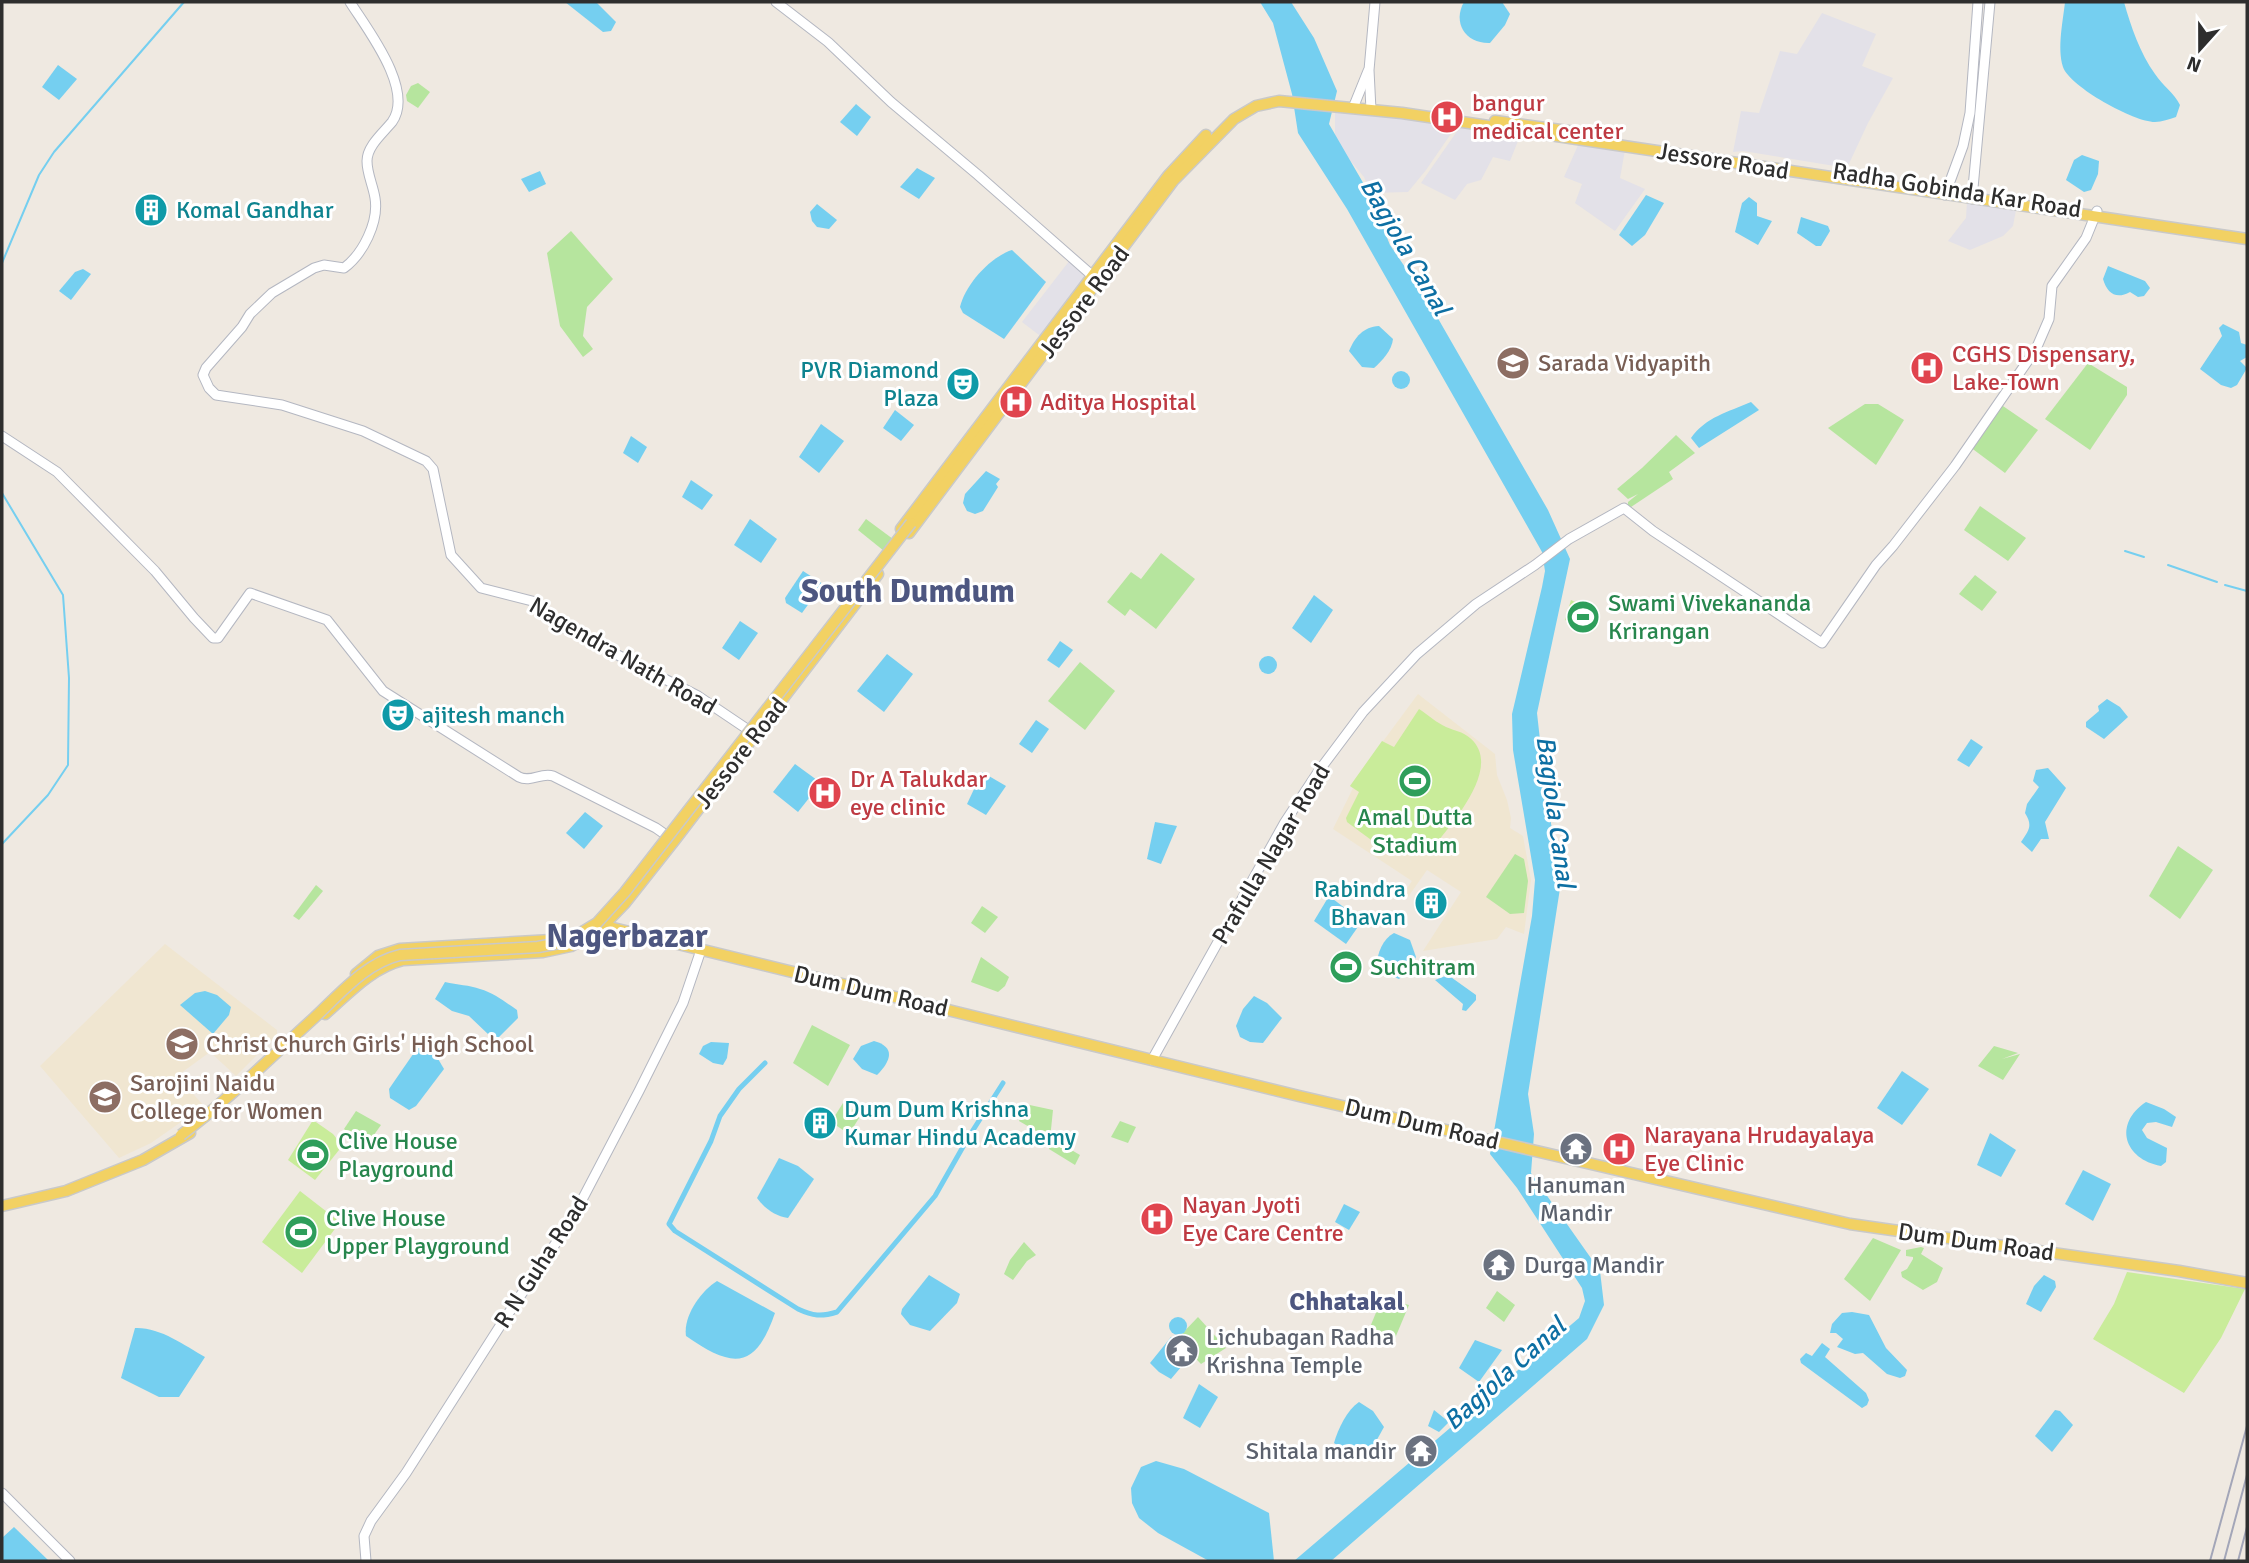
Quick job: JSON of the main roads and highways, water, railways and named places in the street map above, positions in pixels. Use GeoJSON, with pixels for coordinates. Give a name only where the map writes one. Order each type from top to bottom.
{"type":"FeatureCollection","features":[{"type":"Feature","properties":{"kind":"main road","name":"Jessore Road"},"geometry":{"type":"LineString","coordinates":[[2,1206],[66,1191],[161,1148],[177,1138],[235,1098],[301,1035],[380,968],[403,960],[556,950],[588,938],[669,838],[1189,158],[1234,119],[1272,99],[1291,98],[1334,103]]}},
{"type":"Feature","properties":{"kind":"main road","name":"Radha Gobinda Kar Road"},"geometry":{"type":"LineString","coordinates":[[1334,103],[1651,143],[1972,196],[2247,232]]}},
{"type":"Feature","properties":{"kind":"main road"},"geometry":{"type":"LineString","coordinates":[[2096,214],[2247,239]]}},
{"type":"Feature","properties":{"kind":"main road"},"geometry":{"type":"LineString","coordinates":[[177,1138],[215,1109],[341,993],[380,962],[400,955],[538,947],[574,937],[597,923],[625,892],[914,519]]}},
{"type":"Feature","properties":{"kind":"main road","name":"Dum Dum Road"},"geometry":{"type":"LineString","coordinates":[[600,922],[701,950],[1152,1060],[1850,1224],[2247,1283]]}},
{"type":"Feature","properties":{"kind":"main road","name":"Jessore Road"},"geometry":{"type":"LineString","coordinates":[[2,1200],[82,1180],[161,1148]]}},
{"type":"Feature","properties":{"kind":"water"},"geometry":{"type":"Polygon","coordinates":[[[565,2],[596,2],[616,22],[611,31],[603,32],[565,2]]]}},
{"type":"Feature","properties":{"kind":"water"},"geometry":{"type":"Polygon","coordinates":[[[1260,2],[1291,2],[1314,38],[1337,91],[1329,124],[1369,193],[1390,245],[1428,301],[1548,510],[1570,559],[1537,713],[1546,794],[1561,882],[1528,1094],[1534,1134],[1531,1173],[1600,1271],[1604,1305],[1587,1339],[1331,1561],[1294,1561],[1579,1318],[1585,1301],[1582,1288],[1517,1188],[1490,1154],[1532,916],[1535,880],[1513,750],[1512,714],[1545,571],[1542,552],[1347,209],[1298,133],[1292,94],[1273,23],[1260,2]]]}},
{"type":"Feature","properties":{"kind":"water"},"geometry":{"type":"Polygon","coordinates":[[[1464,2],[1502,2],[1510,14],[1505,25],[1490,43],[1474,40],[1464,31],[1460,17],[1464,2]]]}},
{"type":"Feature","properties":{"kind":"water"},"geometry":{"type":"Polygon","coordinates":[[[2065,2],[2124,2],[2145,57],[2180,105],[2176,117],[2155,122],[2133,116],[2104,102],[2068,75],[2060,52],[2065,2]]]}},
{"type":"Feature","properties":{"kind":"water"},"geometry":{"type":"Polygon","coordinates":[[[58,65],[77,79],[59,100],[42,87],[58,65]]]}},
{"type":"Feature","properties":{"kind":"water"},"geometry":{"type":"Polygon","coordinates":[[[856,104],[871,117],[857,136],[840,122],[856,104]]]}},
{"type":"Feature","properties":{"kind":"water"},"geometry":{"type":"Polygon","coordinates":[[[2082,155],[2099,161],[2098,174],[2091,190],[2084,192],[2066,180],[2074,160],[2082,155]]]}},
{"type":"Feature","properties":{"kind":"water"},"geometry":{"type":"Polygon","coordinates":[[[917,168],[935,178],[919,199],[900,187],[917,168]]]}},
{"type":"Feature","properties":{"kind":"water"},"geometry":{"type":"Polygon","coordinates":[[[540,171],[546,184],[529,192],[521,179],[540,171]]]}},
{"type":"Feature","properties":{"kind":"water"},"geometry":{"type":"Polygon","coordinates":[[[1646,195],[1664,203],[1645,235],[1632,246],[1619,235],[1646,195]]]}},
{"type":"Feature","properties":{"kind":"water"},"geometry":{"type":"Polygon","coordinates":[[[1749,197],[1757,203],[1757,216],[1772,221],[1758,245],[1735,232],[1742,203],[1749,197]]]}},
{"type":"Feature","properties":{"kind":"water"},"geometry":{"type":"Polygon","coordinates":[[[817,204],[837,220],[829,229],[817,227],[812,221],[810,212],[817,204]]]}},
{"type":"Feature","properties":{"kind":"water"},"geometry":{"type":"Polygon","coordinates":[[[1801,217],[1828,226],[1830,231],[1821,246],[1816,246],[1797,233],[1801,217]]]}},
{"type":"Feature","properties":{"kind":"water"},"geometry":{"type":"Polygon","coordinates":[[[1012,250],[1046,282],[1004,339],[963,313],[960,307],[967,290],[987,265],[1012,250]]]}},
{"type":"Feature","properties":{"kind":"water"},"geometry":{"type":"Polygon","coordinates":[[[2108,266],[2145,281],[2150,288],[2144,296],[2138,297],[2130,292],[2113,294],[2103,279],[2108,266]]]}},
{"type":"Feature","properties":{"kind":"water"},"geometry":{"type":"Polygon","coordinates":[[[83,269],[91,274],[71,300],[59,291],[75,272],[83,269]]]}},
{"type":"Feature","properties":{"kind":"water"},"geometry":{"type":"Polygon","coordinates":[[[2223,324],[2239,332],[2241,343],[2247,345],[2247,357],[2240,361],[2247,368],[2237,385],[2231,388],[2221,385],[2200,369],[2222,336],[2219,328],[2223,324]]]}},
{"type":"Feature","properties":{"kind":"water"},"geometry":{"type":"Polygon","coordinates":[[[1379,326],[1393,339],[1391,347],[1374,368],[1362,367],[1349,351],[1360,334],[1368,328],[1379,326]]]}},
{"type":"Feature","properties":{"kind":"water"},"geometry":{"type":"Polygon","coordinates":[[[1401,371],[1407,374],[1410,380],[1407,386],[1401,389],[1395,386],[1392,380],[1395,374],[1401,371]]]}},
{"type":"Feature","properties":{"kind":"water"},"geometry":{"type":"Polygon","coordinates":[[[1751,402],[1759,410],[1699,448],[1691,438],[1711,420],[1751,402]]]}},
{"type":"Feature","properties":{"kind":"water"},"geometry":{"type":"Polygon","coordinates":[[[895,410],[914,425],[901,441],[883,428],[895,410]]]}},
{"type":"Feature","properties":{"kind":"water"},"geometry":{"type":"Polygon","coordinates":[[[821,424],[844,441],[819,473],[799,457],[821,424]]]}},
{"type":"Feature","properties":{"kind":"water"},"geometry":{"type":"Polygon","coordinates":[[[631,436],[647,447],[638,463],[623,453],[631,436]]]}},
{"type":"Feature","properties":{"kind":"water"},"geometry":{"type":"Polygon","coordinates":[[[986,471],[1000,479],[996,484],[998,487],[983,511],[975,514],[967,511],[963,503],[965,494],[986,471]]]}},
{"type":"Feature","properties":{"kind":"water"},"geometry":{"type":"Polygon","coordinates":[[[691,480],[713,495],[702,510],[682,497],[691,480]]]}},
{"type":"Feature","properties":{"kind":"water"},"geometry":{"type":"Polygon","coordinates":[[[750,519],[777,539],[761,563],[734,545],[750,519]]]}},
{"type":"Feature","properties":{"kind":"water"},"geometry":{"type":"Polygon","coordinates":[[[803,571],[823,584],[802,613],[786,603],[785,598],[803,571]]]}},
{"type":"Feature","properties":{"kind":"water"},"geometry":{"type":"Polygon","coordinates":[[[1314,595],[1333,610],[1311,643],[1292,628],[1314,595]]]}},
{"type":"Feature","properties":{"kind":"water"},"geometry":{"type":"Polygon","coordinates":[[[740,621],[758,633],[739,660],[722,648],[740,621]]]}},
{"type":"Feature","properties":{"kind":"water"},"geometry":{"type":"Polygon","coordinates":[[[1060,641],[1073,650],[1059,668],[1047,660],[1060,641]]]}},
{"type":"Feature","properties":{"kind":"water"},"geometry":{"type":"Polygon","coordinates":[[[887,654],[913,674],[884,712],[857,691],[887,654]]]}},
{"type":"Feature","properties":{"kind":"water"},"geometry":{"type":"Polygon","coordinates":[[[1264,656],[1272,656],[1277,665],[1275,672],[1264,674],[1259,669],[1259,661],[1264,656]]]}},
{"type":"Feature","properties":{"kind":"water"},"geometry":{"type":"Polygon","coordinates":[[[2107,699],[2120,707],[2128,717],[2104,739],[2086,727],[2086,722],[2099,711],[2098,706],[2107,699]]]}},
{"type":"Feature","properties":{"kind":"water"},"geometry":{"type":"Polygon","coordinates":[[[1036,720],[1049,729],[1032,753],[1019,744],[1036,720]]]}},
{"type":"Feature","properties":{"kind":"water"},"geometry":{"type":"Polygon","coordinates":[[[1971,739],[1983,747],[1969,767],[1957,760],[1971,739]]]}},
{"type":"Feature","properties":{"kind":"water"},"geometry":{"type":"Polygon","coordinates":[[[795,764],[821,783],[798,812],[773,792],[795,764]]]}},
{"type":"Feature","properties":{"kind":"water"},"geometry":{"type":"Polygon","coordinates":[[[2048,768],[2066,788],[2045,822],[2049,839],[2041,839],[2032,852],[2021,842],[2029,828],[2025,813],[2027,804],[2039,787],[2033,781],[2036,770],[2048,768]]]}},
{"type":"Feature","properties":{"kind":"water"},"geometry":{"type":"Polygon","coordinates":[[[982,772],[1006,786],[986,815],[967,804],[982,772]]]}},
{"type":"Feature","properties":{"kind":"water"},"geometry":{"type":"Polygon","coordinates":[[[585,812],[603,826],[584,849],[566,833],[585,812]]]}},
{"type":"Feature","properties":{"kind":"water"},"geometry":{"type":"Polygon","coordinates":[[[1155,822],[1177,826],[1161,864],[1147,859],[1155,822]]]}},
{"type":"Feature","properties":{"kind":"water"},"geometry":{"type":"Polygon","coordinates":[[[1329,896],[1362,921],[1346,944],[1314,921],[1329,896]]]}},
{"type":"Feature","properties":{"kind":"water"},"geometry":{"type":"Polygon","coordinates":[[[1394,933],[1410,940],[1416,957],[1409,970],[1399,979],[1381,972],[1377,965],[1381,947],[1394,933]]]}},
{"type":"Feature","properties":{"kind":"water"},"geometry":{"type":"Polygon","coordinates":[[[1448,975],[1476,995],[1476,1000],[1466,1011],[1462,1010],[1463,1004],[1435,980],[1448,975]]]}},
{"type":"Feature","properties":{"kind":"water"},"geometry":{"type":"Polygon","coordinates":[[[445,982],[490,993],[517,1010],[518,1018],[498,1038],[489,1035],[469,1016],[452,1011],[435,999],[445,982]]]}},
{"type":"Feature","properties":{"kind":"water"},"geometry":{"type":"Polygon","coordinates":[[[205,991],[217,995],[231,1007],[229,1015],[213,1034],[180,1005],[195,993],[205,991]]]}},
{"type":"Feature","properties":{"kind":"water"},"geometry":{"type":"Polygon","coordinates":[[[1254,996],[1267,1003],[1282,1018],[1263,1043],[1250,1042],[1240,1037],[1236,1026],[1243,1009],[1254,996]]]}},
{"type":"Feature","properties":{"kind":"water"},"geometry":{"type":"Polygon","coordinates":[[[874,1041],[886,1047],[889,1055],[886,1065],[877,1075],[862,1069],[853,1059],[861,1046],[874,1041]]]}},
{"type":"Feature","properties":{"kind":"water"},"geometry":{"type":"Polygon","coordinates":[[[711,1042],[729,1043],[723,1065],[713,1063],[699,1054],[703,1046],[711,1042]]]}},
{"type":"Feature","properties":{"kind":"water"},"geometry":{"type":"Polygon","coordinates":[[[420,1044],[434,1052],[444,1069],[416,1106],[409,1110],[390,1098],[389,1089],[420,1044]]]}},
{"type":"Feature","properties":{"kind":"water"},"geometry":{"type":"Polygon","coordinates":[[[1902,1071],[1929,1089],[1902,1125],[1877,1108],[1902,1071]]]}},
{"type":"Feature","properties":{"kind":"water"},"geometry":{"type":"Polygon","coordinates":[[[2146,1102],[2176,1117],[2172,1127],[2156,1122],[2147,1123],[2142,1130],[2147,1138],[2167,1148],[2166,1162],[2161,1166],[2138,1156],[2127,1140],[2129,1120],[2146,1102]]]}},
{"type":"Feature","properties":{"kind":"water"},"geometry":{"type":"Polygon","coordinates":[[[1990,1133],[2016,1150],[2001,1177],[1977,1165],[1990,1133]]]}},
{"type":"Feature","properties":{"kind":"water"},"geometry":{"type":"Polygon","coordinates":[[[779,1158],[798,1166],[814,1179],[788,1218],[771,1211],[757,1198],[779,1158]]]}},
{"type":"Feature","properties":{"kind":"water"},"geometry":{"type":"Polygon","coordinates":[[[2083,1170],[2111,1184],[2093,1221],[2065,1204],[2083,1170]]]}},
{"type":"Feature","properties":{"kind":"water"},"geometry":{"type":"Polygon","coordinates":[[[1344,1204],[1360,1212],[1349,1230],[1335,1222],[1344,1204]]]}},
{"type":"Feature","properties":{"kind":"water"},"geometry":{"type":"Polygon","coordinates":[[[929,1275],[960,1294],[957,1303],[930,1331],[910,1325],[901,1314],[902,1309],[929,1275]]]}},
{"type":"Feature","properties":{"kind":"water"},"geometry":{"type":"Polygon","coordinates":[[[2044,1275],[2055,1281],[2056,1287],[2041,1312],[2026,1304],[2034,1286],[2044,1275]]]}},
{"type":"Feature","properties":{"kind":"water"},"geometry":{"type":"Polygon","coordinates":[[[717,1281],[775,1313],[759,1346],[740,1358],[716,1354],[686,1336],[690,1312],[705,1291],[717,1281]]]}},
{"type":"Feature","properties":{"kind":"water"},"geometry":{"type":"Polygon","coordinates":[[[1842,1313],[1869,1315],[1886,1348],[1907,1370],[1905,1376],[1900,1378],[1887,1374],[1863,1353],[1855,1354],[1837,1347],[1843,1339],[1836,1333],[1830,1333],[1832,1324],[1842,1313]]]}},
{"type":"Feature","properties":{"kind":"water"},"geometry":{"type":"Polygon","coordinates":[[[1178,1317],[1184,1320],[1187,1326],[1184,1332],[1178,1335],[1172,1332],[1169,1326],[1172,1320],[1178,1317]]]}},
{"type":"Feature","properties":{"kind":"water"},"geometry":{"type":"Polygon","coordinates":[[[135,1328],[154,1330],[205,1357],[179,1397],[159,1397],[121,1378],[135,1328]]]}},
{"type":"Feature","properties":{"kind":"water"},"geometry":{"type":"Polygon","coordinates":[[[1171,1337],[1180,1345],[1179,1351],[1187,1360],[1171,1379],[1150,1363],[1171,1337]]]}},
{"type":"Feature","properties":{"kind":"water"},"geometry":{"type":"Polygon","coordinates":[[[1475,1340],[1502,1350],[1479,1382],[1459,1368],[1475,1340]]]}},
{"type":"Feature","properties":{"kind":"water"},"geometry":{"type":"Polygon","coordinates":[[[1822,1343],[1830,1349],[1825,1357],[1866,1393],[1869,1400],[1867,1405],[1862,1408],[1801,1363],[1800,1359],[1806,1353],[1812,1356],[1822,1343]]]}},
{"type":"Feature","properties":{"kind":"water"},"geometry":{"type":"Polygon","coordinates":[[[1199,1384],[1218,1397],[1200,1428],[1183,1418],[1199,1384]]]}},
{"type":"Feature","properties":{"kind":"water"},"geometry":{"type":"Polygon","coordinates":[[[1359,1402],[1373,1411],[1384,1427],[1369,1454],[1360,1461],[1334,1443],[1344,1420],[1359,1402]]]}},
{"type":"Feature","properties":{"kind":"water"},"geometry":{"type":"Polygon","coordinates":[[[1434,1410],[1449,1422],[1439,1432],[1428,1426],[1434,1410]]]}},
{"type":"Feature","properties":{"kind":"water"},"geometry":{"type":"Polygon","coordinates":[[[2055,1410],[2060,1411],[2073,1425],[2052,1452],[2035,1436],[2055,1410]]]}},
{"type":"Feature","properties":{"kind":"water"},"geometry":{"type":"Polygon","coordinates":[[[1156,1461],[1184,1469],[1269,1513],[1274,1561],[1209,1561],[1158,1533],[1139,1518],[1132,1503],[1131,1488],[1141,1467],[1156,1461]]]}},
{"type":"Feature","properties":{"kind":"water"},"geometry":{"type":"Polygon","coordinates":[[[14,1527],[49,1561],[2,1561],[2,1538],[14,1527]]]}},
{"type":"Feature","properties":{"kind":"waterway"},"geometry":{"type":"LineString","coordinates":[[2,263],[39,175],[54,152],[184,2]]}},
{"type":"Feature","properties":{"kind":"waterway"},"geometry":{"type":"LineString","coordinates":[[2,493],[63,595],[69,678],[68,765],[48,795],[2,844]]}},
{"type":"Feature","properties":{"kind":"waterway"},"geometry":{"type":"LineString","coordinates":[[2125,551],[2144,557]]}},
{"type":"Feature","properties":{"kind":"waterway"},"geometry":{"type":"LineString","coordinates":[[2168,565],[2217,582]]}},
{"type":"Feature","properties":{"kind":"waterway"},"geometry":{"type":"LineString","coordinates":[[2225,585],[2247,591]]}},
{"type":"Feature","properties":{"kind":"waterway"},"geometry":{"type":"LineString","coordinates":[[765,1063],[739,1089],[720,1116],[711,1141],[669,1224],[675,1231],[798,1309],[817,1315],[837,1312],[935,1196],[1003,1083]]}},
{"type":"Feature","properties":{"kind":"railway"},"geometry":{"type":"LineString","coordinates":[[2210,1561],[2247,1426]]}},
{"type":"Feature","properties":{"kind":"railway"},"geometry":{"type":"LineString","coordinates":[[2224,1561],[2247,1475]]}},
{"type":"Feature","properties":{"kind":"railway"},"geometry":{"type":"LineString","coordinates":[[2238,1561],[2247,1527]]}},
{"type":"Feature","properties":{"kind":"place","name":"bangur medical center"},"geometry":{"type":"Point","coordinates":[1447,117]}},
{"type":"Feature","properties":{"kind":"place","name":"Komal Gandhar"},"geometry":{"type":"Point","coordinates":[151,210]}},
{"type":"Feature","properties":{"kind":"place","name":"Sarada Vidyapith"},"geometry":{"type":"Point","coordinates":[1513,363]}},
{"type":"Feature","properties":{"kind":"place","name":"CGHS Dispensary, Lake-Town"},"geometry":{"type":"Point","coordinates":[1927,368]}},
{"type":"Feature","properties":{"kind":"place","name":"PVR Diamond Plaza"},"geometry":{"type":"Point","coordinates":[963,384]}},
{"type":"Feature","properties":{"kind":"place","name":"Aditya Hospital"},"geometry":{"type":"Point","coordinates":[1016,402]}},
{"type":"Feature","properties":{"kind":"place","name":"Swami Vivekananda Krirangan"},"geometry":{"type":"Point","coordinates":[1583,617]}},
{"type":"Feature","properties":{"kind":"place","name":"ajitesh manch"},"geometry":{"type":"Point","coordinates":[398,715]}},
{"type":"Feature","properties":{"kind":"place","name":"Amal Dutta Stadium"},"geometry":{"type":"Point","coordinates":[1415,781]}},
{"type":"Feature","properties":{"kind":"place","name":"Dr A Talukdar eye clinic"},"geometry":{"type":"Point","coordinates":[825,793]}},
{"type":"Feature","properties":{"kind":"place","name":"Rabindra Bhavan"},"geometry":{"type":"Point","coordinates":[1431,903]}},
{"type":"Feature","properties":{"kind":"place","name":"Suchitram"},"geometry":{"type":"Point","coordinates":[1346,967]}},
{"type":"Feature","properties":{"kind":"place","name":"Christ Church Girls' High School"},"geometry":{"type":"Point","coordinates":[182,1044]}},
{"type":"Feature","properties":{"kind":"place","name":"Sarojini Naidu College for Women"},"geometry":{"type":"Point","coordinates":[105,1097]}},
{"type":"Feature","properties":{"kind":"place","name":"Dum Dum Krishna Kumar Hindu Academy"},"geometry":{"type":"Point","coordinates":[820,1123]}},
{"type":"Feature","properties":{"kind":"place","name":"Hanuman Mandir"},"geometry":{"type":"Point","coordinates":[1576,1149]}},
{"type":"Feature","properties":{"kind":"place","name":"Narayana Hrudayalaya Eye Clinic"},"geometry":{"type":"Point","coordinates":[1619,1149]}},
{"type":"Feature","properties":{"kind":"place","name":"Clive House Playground"},"geometry":{"type":"Point","coordinates":[313,1155]}},
{"type":"Feature","properties":{"kind":"place","name":"Nayan Jyoti Eye Care Centre"},"geometry":{"type":"Point","coordinates":[1157,1219]}},
{"type":"Feature","properties":{"kind":"place","name":"Clive House Upper Playground"},"geometry":{"type":"Point","coordinates":[301,1232]}},
{"type":"Feature","properties":{"kind":"place","name":"Durga Mandir"},"geometry":{"type":"Point","coordinates":[1499,1265]}},
{"type":"Feature","properties":{"kind":"place","name":"Lichubagan Radha Krishna Temple"},"geometry":{"type":"Point","coordinates":[1182,1351]}},
{"type":"Feature","properties":{"kind":"place","name":"Shitala mandir"},"geometry":{"type":"Point","coordinates":[1421,1451]}},
{"type":"Feature","properties":{"kind":"district","name":"South Dumdum"},"geometry":{"type":"Point","coordinates":[908,591]}},
{"type":"Feature","properties":{"kind":"district","name":"Nagerbazar"},"geometry":{"type":"Point","coordinates":[627,936]}},
{"type":"Feature","properties":{"kind":"district","name":"Chhatakal"},"geometry":{"type":"Point","coordinates":[1347,1302]}},
{"type":"Feature","properties":{"kind":"water label","name":"Bagjola Canal"},"geometry":{"type":"Point","coordinates":[1405,247]}},
{"type":"Feature","properties":{"kind":"water label","name":"Bagjola Canal"},"geometry":{"type":"Point","coordinates":[1555,812]}},
{"type":"Feature","properties":{"kind":"water label","name":"Bagjola Canal"},"geometry":{"type":"Point","coordinates":[1505,1374]}}]}
